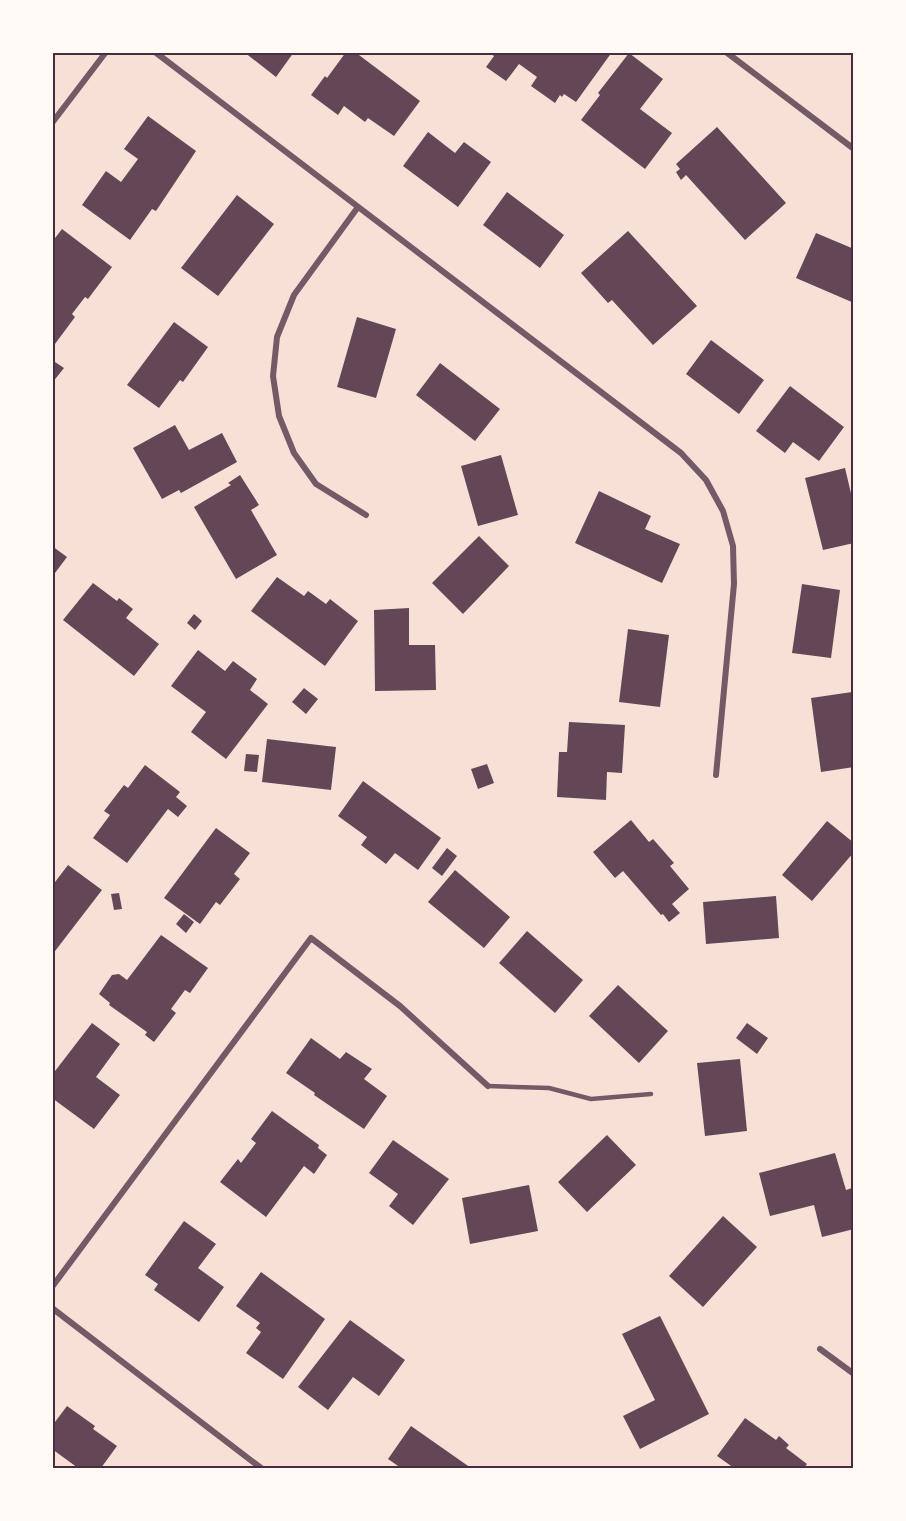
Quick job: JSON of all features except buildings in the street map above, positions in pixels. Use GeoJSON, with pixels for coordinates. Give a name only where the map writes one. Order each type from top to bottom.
{"type":"FeatureCollection","features":[{"type":"Feature","properties":{"kind":"street"},"geometry":{"type":"LineString","coordinates":[[52,123],[106,52]]}},
{"type":"Feature","properties":{"kind":"street"},"geometry":{"type":"LineString","coordinates":[[155,52],[681,453],[706,480],[723,511],[733,546],[734,575],[716,775]]}},
{"type":"Feature","properties":{"kind":"street"},"geometry":{"type":"LineString","coordinates":[[726,52],[854,149]]}},
{"type":"Feature","properties":{"kind":"street"},"geometry":{"type":"LineString","coordinates":[[358,207],[294,295],[277,337],[273,376],[279,416],[294,453],[316,484],[366,515]]}},
{"type":"Feature","properties":{"kind":"street"},"geometry":{"type":"LineString","coordinates":[[52,1287],[311,938],[400,1006],[488,1086]]}},
{"type":"Feature","properties":{"kind":"street"},"geometry":{"type":"LineString","coordinates":[[52,1308],[261,1468]]}},
{"type":"Feature","properties":{"kind":"street"},"geometry":{"type":"LineString","coordinates":[[820,1349],[854,1374]]}},
{"type":"Feature","properties":{"kind":"lane"},"geometry":{"type":"LineString","coordinates":[[488,1086],[549,1088],[591,1099],[651,1094]]}}]}
